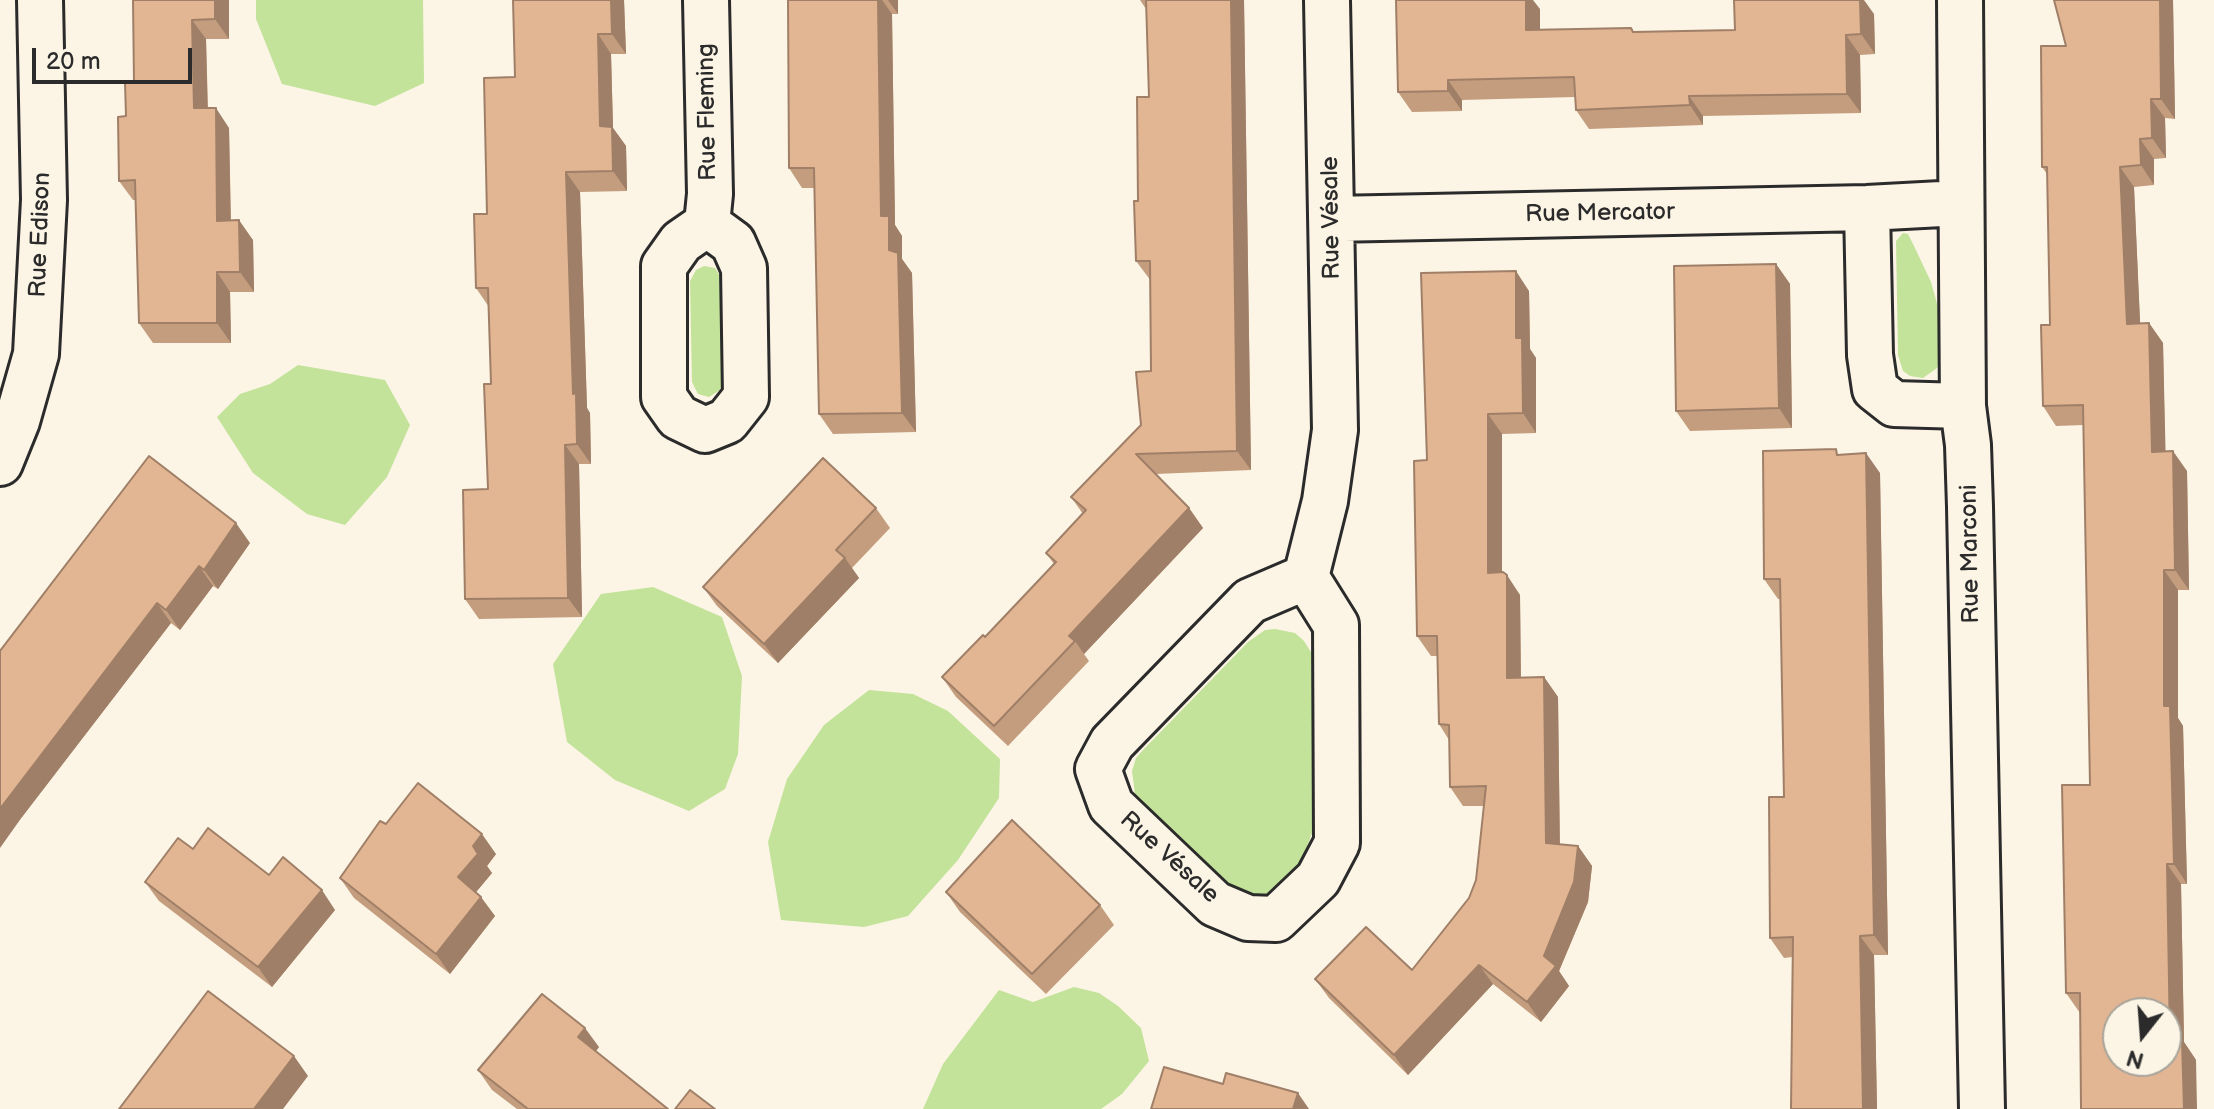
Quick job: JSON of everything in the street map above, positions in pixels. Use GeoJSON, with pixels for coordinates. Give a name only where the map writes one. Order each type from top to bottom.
{"type":"FeatureCollection","features":[{"type":"Feature","properties":{"kind":"street","name":"Rue Edison"},"geometry":{"type":"LineString","coordinates":[[0,463],[17,421],[36,354],[44,200],[40,0]]}},
{"type":"Feature","properties":{"kind":"street","name":"Rue Fleming"},"geometry":{"type":"LineString","coordinates":[[706,0],[710,194],[707,224]]}},
{"type":"Feature","properties":{"kind":"street","name":"Rue Vésale"},"geometry":{"type":"LineString","coordinates":[[1306,577],[1250,601],[1112,743],[1098,769],[1111,805],[1215,904],[1248,918],[1276,919],[1318,879],[1337,843],[1336,625],[1306,577],[1325,501],[1335,430],[1327,0]]}},
{"type":"Feature","properties":{"kind":"street","name":"Rue Marconi"},"geometry":{"type":"LineString","coordinates":[[1960,0],[1963,406],[1969,460],[1982,1109]]}},
{"type":"Feature","properties":{"kind":"street","name":"Rue Mercator"},"geometry":{"type":"LineString","coordinates":[[1332,219],[1867,208],[1960,203]]}},
{"type":"Feature","properties":{"kind":"street"},"geometry":{"type":"LineString","coordinates":[[1867,208],[1870,355],[1875,389],[1894,404],[1963,406]]}},
{"type":"Feature","properties":{"kind":"green space"},"geometry":{"type":"Polygon","coordinates":[[[256,0],[423,0],[424,83],[375,106],[282,84],[256,19],[256,0]]]}},
{"type":"Feature","properties":{"kind":"green space"},"geometry":{"type":"Polygon","coordinates":[[[1903,233],[1908,234],[1914,246],[1931,282],[1938,307],[1941,356],[1937,368],[1923,378],[1910,376],[1903,371],[1898,355],[1896,241],[1903,233]]]}},
{"type":"Feature","properties":{"kind":"green space"},"geometry":{"type":"Polygon","coordinates":[[[704,266],[715,268],[721,278],[723,383],[720,390],[709,397],[698,394],[692,382],[690,281],[696,270],[704,266]]]}},
{"type":"Feature","properties":{"kind":"green space"},"geometry":{"type":"Polygon","coordinates":[[[298,365],[385,380],[410,425],[387,477],[345,525],[307,514],[253,473],[217,417],[240,394],[270,384],[298,365]]]}},
{"type":"Feature","properties":{"kind":"green space"},"geometry":{"type":"Polygon","coordinates":[[[653,587],[722,617],[742,676],[738,754],[725,789],[689,811],[615,780],[567,742],[553,664],[601,594],[653,587]]]}},
{"type":"Feature","properties":{"kind":"green space"},"geometry":{"type":"Polygon","coordinates":[[[1265,630],[1295,633],[1314,657],[1315,824],[1302,862],[1288,881],[1265,895],[1245,894],[1231,887],[1142,803],[1135,794],[1132,771],[1136,758],[1143,750],[1248,642],[1265,630]]]}},
{"type":"Feature","properties":{"kind":"green space"},"geometry":{"type":"Polygon","coordinates":[[[869,690],[913,694],[948,711],[1000,759],[999,798],[958,860],[908,916],[864,927],[781,920],[768,842],[787,779],[824,725],[869,690]]]}},
{"type":"Feature","properties":{"kind":"green space"},"geometry":{"type":"Polygon","coordinates":[[[1074,987],[1099,993],[1141,1028],[1149,1061],[1122,1094],[1101,1109],[923,1109],[943,1064],[999,990],[1033,1002],[1074,987]]]}},
{"type":"Feature","properties":{"kind":"building"},"geometry":{"type":"Polygon","coordinates":[[[133,0],[215,0],[215,19],[192,20],[194,108],[216,108],[217,221],[239,220],[240,272],[217,272],[217,323],[139,323],[135,180],[119,181],[118,117],[126,116],[125,83],[134,83],[133,0]]]}},
{"type":"Feature","properties":{"kind":"building"},"geometry":{"type":"Polygon","coordinates":[[[513,0],[611,0],[612,34],[598,34],[600,126],[612,127],[613,171],[566,172],[577,444],[565,445],[568,598],[465,599],[463,490],[488,489],[484,384],[491,384],[488,288],[476,288],[474,214],[487,214],[484,78],[515,77],[513,0]]]}},
{"type":"Feature","properties":{"kind":"building"},"geometry":{"type":"Polygon","coordinates":[[[788,0],[878,0],[881,216],[889,216],[889,250],[898,253],[902,413],[819,414],[814,168],[789,168],[788,0]]]}},
{"type":"Feature","properties":{"kind":"building"},"geometry":{"type":"Polygon","coordinates":[[[1146,0],[1231,0],[1237,451],[1136,454],[1189,508],[1069,636],[1075,641],[994,726],[942,677],[1056,562],[1046,553],[1086,510],[1071,497],[1141,425],[1136,372],[1151,371],[1150,261],[1136,261],[1134,201],[1138,201],[1137,97],[1149,97],[1146,0]]]}},
{"type":"Feature","properties":{"kind":"building"},"geometry":{"type":"Polygon","coordinates":[[[1396,0],[1526,0],[1526,30],[1631,28],[1633,32],[1735,30],[1734,0],[1860,0],[1861,34],[1846,35],[1847,94],[1689,96],[1690,105],[1576,110],[1574,77],[1448,80],[1448,91],[1398,92],[1396,0]]]}},
{"type":"Feature","properties":{"kind":"building"},"geometry":{"type":"Polygon","coordinates":[[[2054,0],[2160,0],[2161,99],[2151,99],[2152,138],[2140,139],[2141,165],[2120,167],[2127,324],[2149,323],[2152,452],[2173,451],[2175,570],[2164,570],[2164,706],[2170,706],[2174,864],[2167,864],[2169,997],[2102,997],[2102,1077],[2182,1077],[2182,1040],[2184,1109],[2081,1109],[2080,993],[2066,993],[2062,785],[2090,785],[2083,405],[2043,406],[2041,325],[2050,325],[2047,167],[2042,167],[2041,46],[2066,46],[2054,0]]]}},
{"type":"Feature","properties":{"kind":"building"},"geometry":{"type":"Polygon","coordinates":[[[1776,264],[1779,408],[1676,411],[1674,266],[1776,264]]]}},
{"type":"Feature","properties":{"kind":"building"},"geometry":{"type":"Polygon","coordinates":[[[1516,271],[1516,338],[1522,338],[1523,413],[1488,414],[1488,573],[1503,572],[1507,575],[1507,678],[1544,677],[1546,843],[1578,846],[1574,882],[1544,956],[1556,966],[1527,1002],[1479,965],[1394,1055],[1315,979],[1366,927],[1412,970],[1469,898],[1476,880],[1486,786],[1450,787],[1449,725],[1439,724],[1437,636],[1417,636],[1414,461],[1427,460],[1421,273],[1516,271]]]}},
{"type":"Feature","properties":{"kind":"building"},"geometry":{"type":"Polygon","coordinates":[[[1836,449],[1837,455],[1866,453],[1874,935],[1860,936],[1863,1109],[1791,1109],[1793,937],[1770,938],[1769,797],[1784,797],[1780,579],[1764,579],[1763,451],[1836,449]]]}},
{"type":"Feature","properties":{"kind":"building"},"geometry":{"type":"Polygon","coordinates":[[[149,456],[236,523],[204,570],[199,566],[166,610],[157,603],[0,809],[0,651],[149,456]]]}},
{"type":"Feature","properties":{"kind":"building"},"geometry":{"type":"Polygon","coordinates":[[[823,458],[876,508],[836,550],[845,558],[764,644],[703,587],[823,458]]]}},
{"type":"Feature","properties":{"kind":"building"},"geometry":{"type":"Polygon","coordinates":[[[418,783],[482,834],[473,846],[478,854],[458,877],[481,897],[436,954],[340,878],[380,821],[386,824],[418,783]]]}},
{"type":"Feature","properties":{"kind":"building"},"geometry":{"type":"Polygon","coordinates":[[[1012,820],[1100,905],[1032,974],[946,892],[1012,820]]]}},
{"type":"Feature","properties":{"kind":"building"},"geometry":{"type":"Polygon","coordinates":[[[208,828],[269,875],[283,857],[322,890],[258,967],[145,882],[178,838],[193,849],[208,828]]]}},
{"type":"Feature","properties":{"kind":"building"},"geometry":{"type":"Polygon","coordinates":[[[208,991],[294,1056],[254,1109],[119,1109],[208,991]]]}},
{"type":"Feature","properties":{"kind":"building"},"geometry":{"type":"Polygon","coordinates":[[[542,994],[585,1028],[578,1037],[668,1109],[528,1109],[478,1070],[542,994]]]}},
{"type":"Feature","properties":{"kind":"building"},"geometry":{"type":"Polygon","coordinates":[[[1164,1067],[1223,1084],[1226,1073],[1298,1093],[1293,1109],[1151,1109],[1164,1067]]]}},
{"type":"Feature","properties":{"kind":"building"},"geometry":{"type":"Polygon","coordinates":[[[690,1090],[715,1109],[675,1109],[690,1090]]]}}]}
